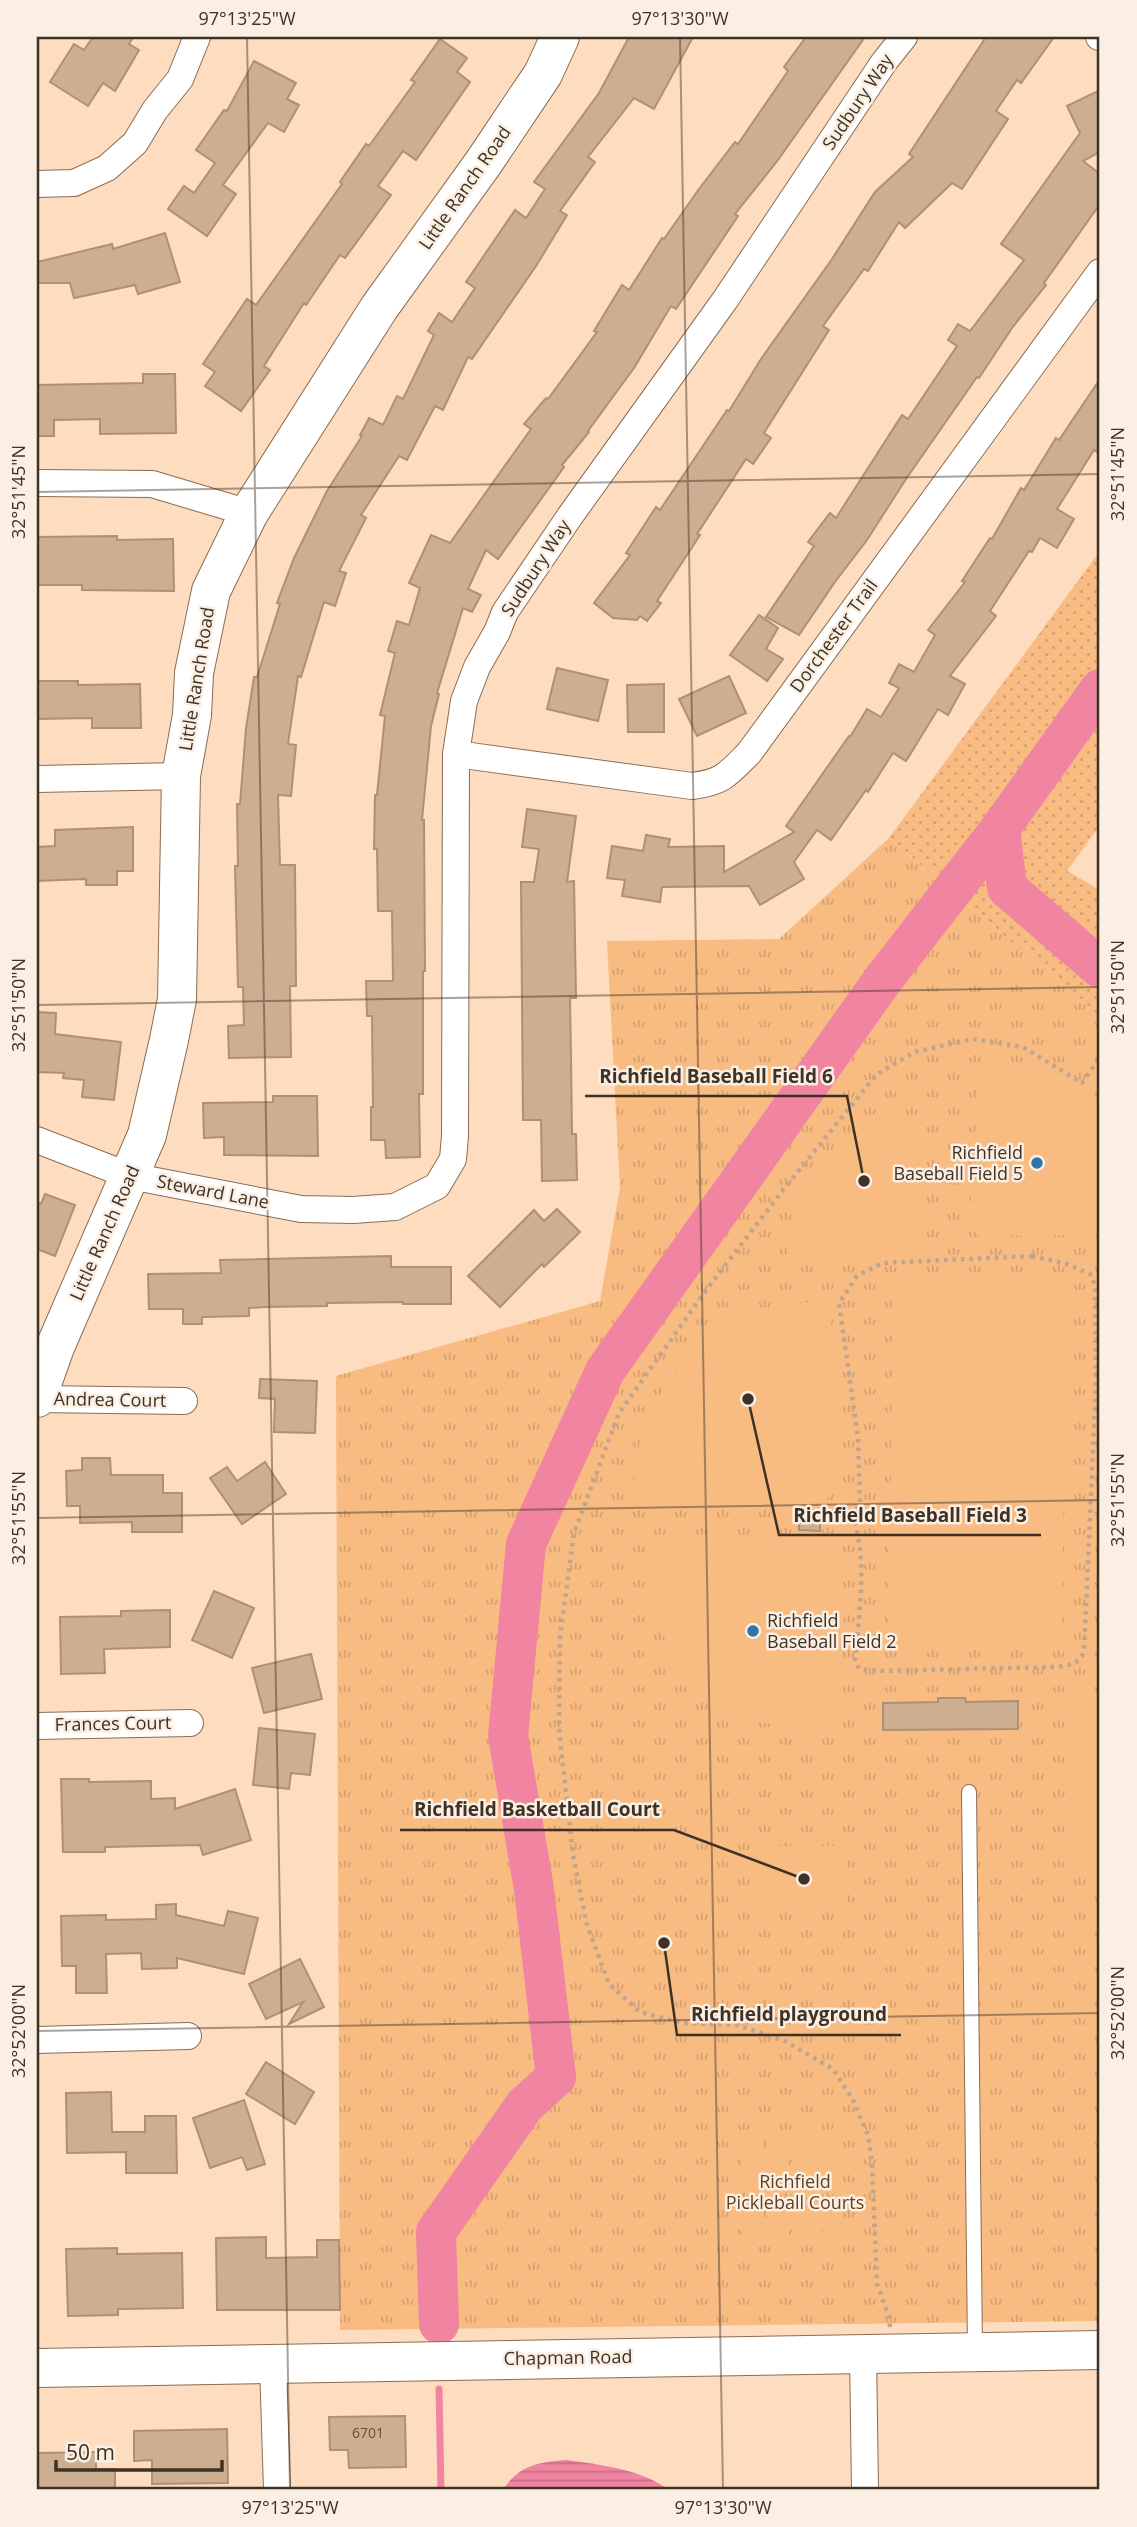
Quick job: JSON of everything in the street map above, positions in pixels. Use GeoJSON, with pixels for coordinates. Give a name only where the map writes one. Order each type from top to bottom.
{"type":"FeatureCollection","features":[{"type":"Feature","properties":{"kind":"street"},"geometry":{"type":"LineString","coordinates":[[37,184],[74,183],[107,168],[135,144],[155,110],[180,79],[197,37]]}},
{"type":"Feature","properties":{"kind":"street","name":"Little Ranch Road"},"geometry":{"type":"LineString","coordinates":[[37,1399],[55,1347],[147,1135],[177,999],[181,776],[191,715],[194,673],[211,591],[249,513],[379,308],[484,162],[542,74],[560,37]]}},
{"type":"Feature","properties":{"kind":"street","name":"Sudbury Way"},"geometry":{"type":"LineString","coordinates":[[395,1207],[437,1186],[453,1159],[456,754],[464,701],[477,667],[505,612],[570,516],[725,300],[884,62],[904,37]]}},
{"type":"Feature","properties":{"kind":"street","name":"Dorchester Trail"},"geometry":{"type":"LineString","coordinates":[[456,754],[692,786],[713,783],[730,772],[757,742],[1100,272]]}},
{"type":"Feature","properties":{"kind":"street"},"geometry":{"type":"LineString","coordinates":[[37,483],[152,484],[249,513]]}},
{"type":"Feature","properties":{"kind":"street"},"geometry":{"type":"LineString","coordinates":[[37,779],[181,776]]}},
{"type":"Feature","properties":{"kind":"street","name":"Steward Lane"},"geometry":{"type":"LineString","coordinates":[[37,1140],[130,1176],[301,1209],[353,1210],[395,1207]]}},
{"type":"Feature","properties":{"kind":"street","name":"Andrea Court"},"geometry":{"type":"LineString","coordinates":[[37,1399],[184,1401]]}},
{"type":"Feature","properties":{"kind":"street","name":"Frances Court"},"geometry":{"type":"LineString","coordinates":[[37,1726],[190,1723]]}},
{"type":"Feature","properties":{"kind":"street"},"geometry":{"type":"LineString","coordinates":[[37,2040],[188,2036]]}},
{"type":"Feature","properties":{"kind":"street","name":"Chapman Road"},"geometry":{"type":"LineString","coordinates":[[37,2368],[1100,2350]]}},
{"type":"Feature","properties":{"kind":"street"},"geometry":{"type":"LineString","coordinates":[[865,2490],[877,2352]]}},
{"type":"Feature","properties":{"kind":"street"},"geometry":{"type":"LineString","coordinates":[[273,2364],[276,2490]]}},
{"type":"Feature","properties":{"kind":"lane"},"geometry":{"type":"LineString","coordinates":[[969,1792],[975,2351]]}},
{"type":"Feature","properties":{"kind":"path"},"geometry":{"type":"LineString","coordinates":[[877,2352],[889,2317],[877,2284],[872,2163],[868,2135],[852,2098],[833,2069],[785,2041],[737,2025],[682,2023],[640,2012],[609,1984],[587,1925],[573,1855],[559,1729],[561,1637],[574,1533],[619,1412],[704,1293],[876,1075],[914,1052],[972,1039],[1023,1047],[1082,1083],[1100,1057]]}},
{"type":"Feature","properties":{"kind":"path"},"geometry":{"type":"LineString","coordinates":[[1032,1256],[1067,1264],[1090,1274],[1096,1285],[1096,1382],[1084,1652],[1072,1665],[1054,1667],[877,1671],[859,1669],[855,1659],[862,1569],[861,1541],[853,1518],[860,1502],[858,1437],[839,1303],[857,1276],[883,1263],[1032,1256]]}},
{"type":"Feature","properties":{"kind":"green space"},"geometry":{"type":"Polygon","coordinates":[[[1100,551],[1100,825],[1067,871],[1100,890],[1100,1017],[889,838],[1100,551]]]}},
{"type":"Feature","properties":{"kind":"green space","name":"Richfield Pickleball Courts"},"geometry":{"type":"Polygon","coordinates":[[[889,838],[1100,1017],[1100,2321],[340,2330],[336,1376],[600,1301],[620,1188],[607,941],[779,939],[889,838]]]}},
{"type":"Feature","properties":{"kind":"green space","name":"Richfield Baseball Field 5"},"geometry":{"type":"Polygon","coordinates":[[[980,1065],[1025,1070],[1057,1080],[1076,1091],[1100,1115],[1100,1235],[997,1236],[986,1243],[964,1222],[970,1211],[980,1065]]]}},
{"type":"Feature","properties":{"kind":"green space"},"geometry":{"type":"Polygon","coordinates":[[[924,1122],[920,1217],[926,1227],[926,1247],[915,1259],[893,1260],[888,1254],[789,1257],[789,1240],[796,1205],[812,1174],[835,1148],[850,1138],[877,1128],[924,1122]]]}},
{"type":"Feature","properties":{"kind":"green space"},"geometry":{"type":"Polygon","coordinates":[[[893,1281],[1066,1283],[1062,1644],[889,1642],[893,1281]]]}},
{"type":"Feature","properties":{"kind":"green space"},"geometry":{"type":"Polygon","coordinates":[[[829,1300],[843,1485],[822,1503],[765,1506],[633,1498],[637,1455],[643,1432],[653,1409],[680,1367],[717,1333],[738,1320],[786,1305],[829,1300]]]}},
{"type":"Feature","properties":{"kind":"green space","name":"Richfield Baseball Field 2"},"geometry":{"type":"Polygon","coordinates":[[[828,1533],[842,1548],[844,1611],[837,1730],[774,1725],[737,1713],[719,1703],[703,1690],[682,1666],[666,1640],[657,1615],[644,1549],[828,1533]]]}},
{"type":"Feature","properties":{"kind":"green space"},"geometry":{"type":"Polygon","coordinates":[[[1072,1693],[1100,1693],[1100,1876],[1073,1876],[1072,1693]]]}},
{"type":"Feature","properties":{"kind":"green space"},"geometry":{"type":"Polygon","coordinates":[[[760,1846],[848,1846],[848,1912],[759,1912],[760,1846]]]}},
{"type":"Feature","properties":{"kind":"green space"},"geometry":{"type":"Polygon","coordinates":[[[821,2138],[842,2138],[842,2182],[822,2183],[821,2138]]]}},
{"type":"Feature","properties":{"kind":"green space"},"geometry":{"type":"Polygon","coordinates":[[[763,2139],[764,2184],[743,2184],[742,2140],[763,2139]]]}},
{"type":"Feature","properties":{"kind":"green space"},"geometry":{"type":"Polygon","coordinates":[[[767,2139],[788,2139],[788,2183],[767,2184],[767,2139]]]}},
{"type":"Feature","properties":{"kind":"green space"},"geometry":{"type":"Polygon","coordinates":[[[796,2139],[817,2139],[817,2183],[797,2184],[796,2139]]]}},
{"type":"Feature","properties":{"kind":"green space"},"geometry":{"type":"Polygon","coordinates":[[[818,2200],[818,2244],[798,2245],[797,2201],[818,2200]]]}},
{"type":"Feature","properties":{"kind":"green space"},"geometry":{"type":"Polygon","coordinates":[[[822,2200],[843,2200],[844,2244],[823,2244],[822,2200]]]}},
{"type":"Feature","properties":{"kind":"green space"},"geometry":{"type":"Polygon","coordinates":[[[768,2201],[789,2201],[789,2245],[768,2246],[768,2201]]]}},
{"type":"Feature","properties":{"kind":"green space"},"geometry":{"type":"Polygon","coordinates":[[[743,2202],[764,2202],[764,2246],[743,2246],[743,2202]]]}},
{"type":"Feature","properties":{"kind":"shaded area"},"geometry":{"type":"Polygon","coordinates":[[[567,2460],[633,2473],[669,2490],[503,2490],[516,2475],[530,2466],[567,2460]]]}},
{"type":"Feature","properties":{"kind":"building"},"geometry":{"type":"Polygon","coordinates":[[[93,37],[133,37],[129,44],[139,50],[115,91],[103,83],[88,106],[50,82],[74,44],[84,50],[93,37]]]}},
{"type":"Feature","properties":{"kind":"building"},"geometry":{"type":"Polygon","coordinates":[[[629,37],[693,37],[654,109],[634,98],[588,157],[595,162],[560,211],[567,215],[536,266],[472,359],[468,357],[443,410],[435,406],[407,460],[399,456],[361,515],[366,518],[339,571],[346,573],[335,606],[324,602],[301,677],[298,676],[288,744],[296,745],[291,796],[278,795],[280,865],[295,865],[296,986],[290,986],[291,1057],[229,1058],[228,1026],[244,1025],[243,987],[238,987],[235,866],[238,866],[237,804],[240,804],[246,728],[254,677],[257,677],[280,604],[277,603],[294,558],[327,491],[362,436],[360,435],[369,418],[383,425],[397,396],[403,399],[434,335],[428,331],[439,313],[452,322],[475,288],[466,282],[515,210],[526,218],[545,189],[534,182],[599,93],[629,37]]]}},
{"type":"Feature","properties":{"kind":"building"},"geometry":{"type":"Polygon","coordinates":[[[806,37],[865,37],[778,160],[735,214],[738,216],[676,309],[671,306],[634,368],[562,465],[564,467],[498,559],[486,550],[468,589],[481,595],[472,612],[463,608],[437,693],[439,694],[431,726],[422,820],[425,971],[423,1094],[419,1094],[420,1157],[386,1158],[385,1140],[371,1140],[372,1016],[367,1016],[366,981],[393,981],[392,911],[378,911],[377,849],[374,849],[375,795],[385,716],[380,715],[395,653],[388,651],[397,621],[409,625],[420,588],[409,583],[431,535],[450,543],[531,429],[524,424],[546,398],[548,399],[597,332],[594,331],[622,285],[629,290],[662,238],[664,239],[735,142],[738,144],[788,71],[784,67],[806,37]]]}},
{"type":"Feature","properties":{"kind":"building"},"geometry":{"type":"Polygon","coordinates":[[[986,37],[1054,37],[1021,83],[1017,80],[996,111],[1008,119],[962,189],[952,183],[905,228],[899,222],[868,271],[864,269],[823,326],[829,330],[764,433],[771,438],[753,464],[746,459],[657,601],[661,603],[647,621],[640,616],[637,620],[613,618],[594,603],[630,555],[626,553],[656,507],[660,510],[727,410],[729,411],[761,359],[832,259],[875,192],[913,157],[909,154],[986,37]]]}},
{"type":"Feature","properties":{"kind":"building"},"geometry":{"type":"Polygon","coordinates":[[[440,39],[467,58],[457,72],[470,82],[416,160],[403,151],[378,186],[391,195],[345,258],[340,255],[306,305],[304,303],[264,366],[270,370],[241,411],[205,386],[215,372],[203,364],[247,299],[256,305],[342,184],[340,182],[366,144],[369,146],[415,82],[411,80],[440,39]]]}},
{"type":"Feature","properties":{"kind":"building"},"geometry":{"type":"Polygon","coordinates":[[[254,61],[296,83],[287,99],[299,105],[284,132],[268,123],[223,185],[236,194],[207,236],[168,209],[184,186],[194,193],[215,163],[196,150],[224,110],[227,111],[254,61]]]}},
{"type":"Feature","properties":{"kind":"building"},"geometry":{"type":"Polygon","coordinates":[[[1100,90],[1100,152],[1083,161],[1100,174],[1100,204],[1044,283],[1046,285],[1012,328],[979,378],[977,377],[799,635],[766,617],[814,546],[808,542],[830,513],[836,518],[902,415],[908,419],[957,346],[948,340],[958,324],[970,331],[1024,260],[1001,244],[1080,133],[1067,106],[1100,90]]]}},
{"type":"Feature","properties":{"kind":"building"},"geometry":{"type":"Polygon","coordinates":[[[165,233],[180,282],[138,294],[135,285],[74,298],[70,283],[37,283],[37,262],[112,244],[113,249],[165,233]]]}},
{"type":"Feature","properties":{"kind":"building"},"geometry":{"type":"Polygon","coordinates":[[[143,374],[175,374],[176,433],[100,434],[100,419],[54,420],[54,436],[37,436],[37,385],[143,383],[143,374]]]}},
{"type":"Feature","properties":{"kind":"building"},"geometry":{"type":"Polygon","coordinates":[[[1100,379],[1100,454],[1094,450],[1057,509],[1074,519],[1057,548],[1040,538],[1032,552],[1029,551],[990,611],[996,616],[950,676],[965,684],[948,715],[938,709],[906,761],[893,753],[868,792],[866,790],[831,840],[817,830],[794,862],[804,879],[760,905],[749,886],[662,887],[660,902],[622,896],[625,880],[607,878],[612,846],[643,851],[646,835],[670,839],[668,847],[724,846],[724,872],[794,832],[786,826],[867,709],[881,717],[899,688],[889,683],[899,664],[914,672],[935,635],[928,630],[965,582],[962,581],[990,538],[992,539],[1021,488],[1024,490],[1056,438],[1059,440],[1100,379]]]}},
{"type":"Feature","properties":{"kind":"building"},"geometry":{"type":"Polygon","coordinates":[[[117,536],[117,540],[173,539],[174,591],[82,590],[82,585],[37,585],[37,537],[117,536]]]}},
{"type":"Feature","properties":{"kind":"building"},"geometry":{"type":"Polygon","coordinates":[[[759,615],[778,628],[766,649],[783,659],[767,681],[730,655],[759,615]]]}},
{"type":"Feature","properties":{"kind":"building"},"geometry":{"type":"Polygon","coordinates":[[[557,668],[608,680],[598,721],[547,709],[557,668]]]}},
{"type":"Feature","properties":{"kind":"building"},"geometry":{"type":"Polygon","coordinates":[[[729,676],[746,713],[697,736],[679,699],[729,676]]]}},
{"type":"Feature","properties":{"kind":"building"},"geometry":{"type":"Polygon","coordinates":[[[37,681],[78,681],[78,685],[140,684],[141,728],[92,728],[92,718],[37,719],[37,681]]]}},
{"type":"Feature","properties":{"kind":"building"},"geometry":{"type":"Polygon","coordinates":[[[664,684],[664,732],[628,732],[627,685],[664,684]]]}},
{"type":"Feature","properties":{"kind":"building"},"geometry":{"type":"Polygon","coordinates":[[[527,809],[576,816],[567,882],[574,881],[576,998],[570,998],[572,1134],[576,1134],[577,1180],[542,1181],[541,1120],[523,1120],[521,882],[534,882],[539,849],[522,847],[527,809]]]}},
{"type":"Feature","properties":{"kind":"building"},"geometry":{"type":"Polygon","coordinates":[[[133,827],[133,871],[117,871],[117,885],[86,885],[86,879],[37,881],[37,847],[55,846],[55,830],[133,827]]]}},
{"type":"Feature","properties":{"kind":"building"},"geometry":{"type":"Polygon","coordinates":[[[37,1012],[56,1013],[55,1034],[121,1042],[114,1100],[82,1097],[84,1080],[63,1078],[64,1073],[37,1072],[37,1012]]]}},
{"type":"Feature","properties":{"kind":"building"},"geometry":{"type":"Polygon","coordinates":[[[273,1096],[317,1096],[318,1156],[224,1155],[224,1137],[204,1138],[203,1103],[273,1102],[273,1096]]]}},
{"type":"Feature","properties":{"kind":"building"},"geometry":{"type":"Polygon","coordinates":[[[45,1194],[75,1205],[55,1256],[37,1249],[37,1202],[41,1204],[45,1194]]]}},
{"type":"Feature","properties":{"kind":"building"},"geometry":{"type":"Polygon","coordinates":[[[557,1209],[580,1232],[544,1267],[542,1264],[500,1307],[468,1276],[534,1210],[544,1221],[557,1209]]]}},
{"type":"Feature","properties":{"kind":"building"},"geometry":{"type":"Polygon","coordinates":[[[391,1256],[391,1267],[451,1267],[451,1304],[327,1303],[327,1306],[249,1308],[249,1316],[202,1317],[202,1324],[183,1324],[183,1309],[149,1309],[148,1274],[221,1273],[220,1260],[391,1256]]]}},
{"type":"Feature","properties":{"kind":"building"},"geometry":{"type":"Polygon","coordinates":[[[260,1379],[317,1381],[315,1433],[274,1432],[275,1399],[259,1398],[260,1379]]]}},
{"type":"Feature","properties":{"kind":"building"},"geometry":{"type":"Polygon","coordinates":[[[82,1458],[110,1458],[111,1475],[163,1475],[163,1493],[182,1493],[182,1532],[132,1532],[132,1522],[80,1523],[80,1506],[67,1506],[66,1471],[82,1470],[82,1458]]]}},
{"type":"Feature","properties":{"kind":"building"},"geometry":{"type":"Polygon","coordinates":[[[265,1462],[286,1494],[242,1524],[210,1478],[227,1467],[237,1481],[265,1462]]]}},
{"type":"Feature","properties":{"kind":"building"},"geometry":{"type":"Polygon","coordinates":[[[799,1510],[820,1510],[820,1531],[799,1530],[799,1510]]]}},
{"type":"Feature","properties":{"kind":"building"},"geometry":{"type":"Polygon","coordinates":[[[214,1591],[254,1608],[232,1658],[192,1640],[214,1591]]]}},
{"type":"Feature","properties":{"kind":"building"},"geometry":{"type":"Polygon","coordinates":[[[170,1610],[170,1647],[104,1649],[105,1673],[61,1674],[60,1617],[121,1616],[121,1611],[170,1610]]]}},
{"type":"Feature","properties":{"kind":"building"},"geometry":{"type":"Polygon","coordinates":[[[311,1654],[322,1699],[264,1713],[252,1668],[311,1654]]]}},
{"type":"Feature","properties":{"kind":"building"},"geometry":{"type":"Polygon","coordinates":[[[938,1698],[965,1698],[966,1702],[1018,1701],[1018,1729],[883,1730],[883,1703],[938,1702],[938,1698]]]}},
{"type":"Feature","properties":{"kind":"building"},"geometry":{"type":"Polygon","coordinates":[[[259,1728],[315,1734],[310,1775],[291,1773],[289,1789],[253,1785],[259,1728]]]}},
{"type":"Feature","properties":{"kind":"building"},"geometry":{"type":"Polygon","coordinates":[[[61,1779],[89,1779],[89,1782],[151,1781],[151,1799],[175,1798],[175,1809],[235,1789],[251,1840],[203,1855],[200,1845],[105,1847],[105,1852],[63,1852],[61,1779]]]}},
{"type":"Feature","properties":{"kind":"building"},"geometry":{"type":"Polygon","coordinates":[[[176,1904],[176,1915],[224,1926],[228,1911],[258,1918],[244,1974],[177,1958],[177,1968],[142,1969],[141,1953],[106,1954],[107,1993],[76,1993],[76,1966],[62,1966],[61,1916],[106,1915],[106,1920],[156,1919],[156,1905],[176,1904]]]}},
{"type":"Feature","properties":{"kind":"building"},"geometry":{"type":"Polygon","coordinates":[[[300,1959],[324,2007],[289,2024],[303,2002],[266,2019],[249,1984],[300,1959]]]}},
{"type":"Feature","properties":{"kind":"building"},"geometry":{"type":"Polygon","coordinates":[[[266,2062],[314,2092],[295,2124],[246,2094],[266,2062]]]}},
{"type":"Feature","properties":{"kind":"building"},"geometry":{"type":"Polygon","coordinates":[[[111,2092],[112,2132],[145,2132],[145,2116],[176,2116],[177,2173],[126,2173],[126,2152],[67,2153],[66,2093],[111,2092]]]}},
{"type":"Feature","properties":{"kind":"building"},"geometry":{"type":"Polygon","coordinates":[[[244,2100],[265,2164],[247,2170],[242,2157],[210,2168],[193,2118],[244,2100]]]}},
{"type":"Feature","properties":{"kind":"building"},"geometry":{"type":"Polygon","coordinates":[[[266,2237],[266,2258],[317,2257],[317,2240],[339,2240],[340,2310],[217,2310],[216,2238],[266,2237]]]}},
{"type":"Feature","properties":{"kind":"building"},"geometry":{"type":"Polygon","coordinates":[[[117,2248],[117,2254],[182,2253],[183,2308],[118,2309],[118,2315],[68,2316],[66,2249],[117,2248]]]}},
{"type":"Feature","properties":{"kind":"building"},"geometry":{"type":"Polygon","coordinates":[[[405,2416],[406,2467],[349,2468],[348,2450],[330,2450],[329,2417],[405,2416]]]}},
{"type":"Feature","properties":{"kind":"building"},"geometry":{"type":"Polygon","coordinates":[[[227,2429],[228,2483],[152,2484],[152,2460],[134,2461],[134,2431],[227,2429]]]}},
{"type":"Feature","properties":{"kind":"building"},"geometry":{"type":"Polygon","coordinates":[[[96,2452],[96,2469],[115,2469],[115,2490],[37,2490],[37,2453],[96,2452]]]}},
{"type":"Feature","properties":{"kind":"waterway"},"geometry":{"type":"LineString","coordinates":[[439,2324],[436,2232],[525,2105],[556,2077],[534,1889],[508,1736],[526,1544],[605,1371],[882,981],[1000,829],[1100,689]]}},
{"type":"Feature","properties":{"kind":"waterway"},"geometry":{"type":"LineString","coordinates":[[1000,829],[1007,888],[1100,968]]}},
{"type":"Feature","properties":{"kind":"waterway"},"geometry":{"type":"LineString","coordinates":[[439,2389],[441,2490]]}},
{"type":"Feature","properties":{"kind":"place","name":"Richfield Baseball Field 5"},"geometry":{"type":"Point","coordinates":[1037,1163]}},
{"type":"Feature","properties":{"kind":"place","name":"Richfield Baseball Field 6"},"geometry":{"type":"Point","coordinates":[864,1181]}},
{"type":"Feature","properties":{"kind":"place","name":"Richfield Baseball Field 3"},"geometry":{"type":"Point","coordinates":[748,1399]}},
{"type":"Feature","properties":{"kind":"place","name":"Richfield Baseball Field 2"},"geometry":{"type":"Point","coordinates":[753,1631]}},
{"type":"Feature","properties":{"kind":"place","name":"Richfield Basketball Court"},"geometry":{"type":"Point","coordinates":[804,1879]}},
{"type":"Feature","properties":{"kind":"place","name":"Richfield playground"},"geometry":{"type":"Point","coordinates":[664,1943]}}]}
